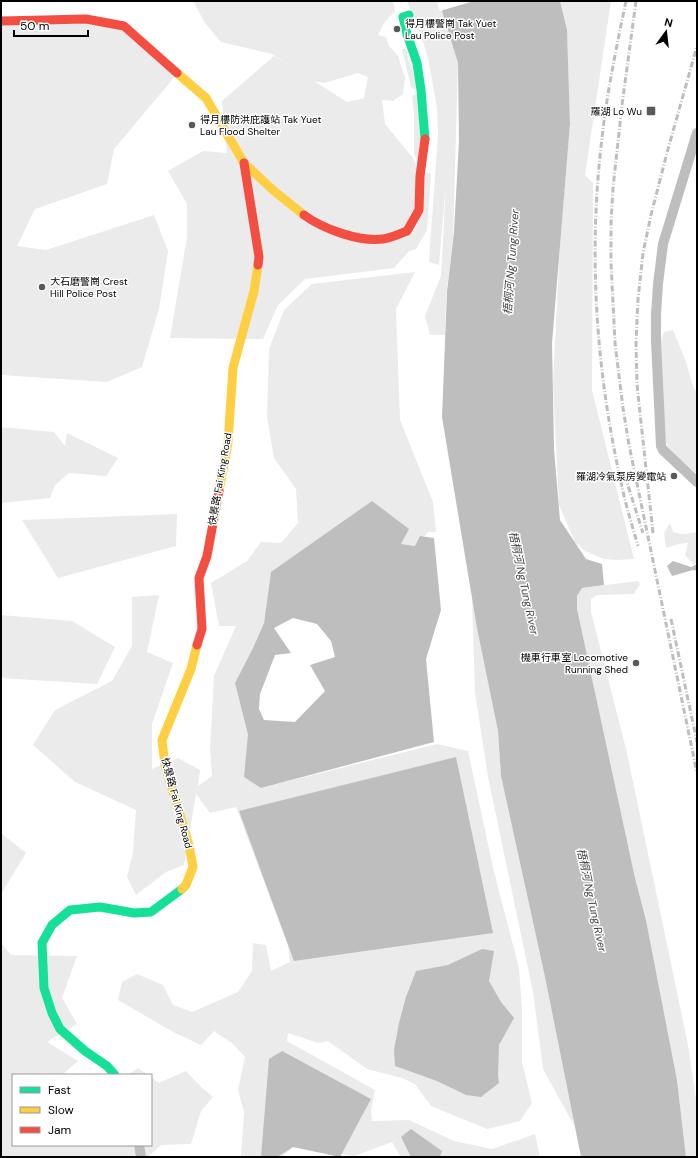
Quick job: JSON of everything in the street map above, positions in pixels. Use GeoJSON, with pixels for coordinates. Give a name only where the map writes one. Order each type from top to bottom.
{"type":"FeatureCollection","features":[{"type":"Feature","properties":{"kind":"street"},"geometry":{"type":"LineString","coordinates":[[1,21],[86,19],[124,26],[206,98],[244,163],[274,191],[311,220],[334,231],[361,238],[384,239],[407,231],[419,210],[420,176],[425,139],[420,83],[403,17],[409,15]]}},
{"type":"Feature","properties":{"kind":"street"},"geometry":{"type":"LineString","coordinates":[[697,133],[663,244],[656,314],[661,446],[663,450],[697,482]]}},
{"type":"Feature","properties":{"kind":"street","name":"快景路 Fai King Road"},"geometry":{"type":"LineString","coordinates":[[114,1074],[108,1066],[85,1051],[60,1029],[52,1013],[44,988],[42,943],[52,925],[70,910],[100,907],[134,913],[151,912],[186,885],[193,867],[189,845],[165,765],[162,740],[191,669],[202,629],[199,578],[207,556],[228,443],[233,368],[254,291],[258,257],[244,163]]}},
{"type":"Feature","properties":{"kind":"street"},"geometry":{"type":"LineString","coordinates":[[139,1146],[142,1157]]}},
{"type":"Feature","properties":{"kind":"shaded area"},"geometry":{"type":"Polygon","coordinates":[[[193,1],[393,1],[395,11],[384,23],[378,35],[386,37],[389,46],[398,56],[405,78],[403,94],[393,101],[382,100],[385,124],[413,158],[418,170],[431,174],[427,230],[416,249],[409,251],[394,268],[305,279],[278,305],[263,339],[170,338],[187,237],[187,204],[168,171],[203,151],[227,153],[222,101],[274,56],[289,65],[272,54],[221,42],[205,23],[193,1]],[[358,73],[324,83],[314,81],[347,102],[364,98],[368,77],[358,73]]]}},
{"type":"Feature","properties":{"kind":"shaded area"},"geometry":{"type":"Polygon","coordinates":[[[407,1],[439,1],[458,63],[453,238],[446,298],[445,335],[430,335],[425,316],[441,276],[446,184],[439,265],[429,262],[438,134],[437,108],[428,58],[407,1]]]}},
{"type":"Feature","properties":{"kind":"shaded area"},"geometry":{"type":"Polygon","coordinates":[[[560,1],[611,1],[585,175],[593,183],[592,390],[634,559],[604,559],[585,551],[575,542],[559,505],[553,383],[560,244],[570,124],[567,34],[560,1]]]}},
{"type":"Feature","properties":{"kind":"shaded area"},"geometry":{"type":"Polygon","coordinates":[[[1,21],[124,26],[177,74],[114,149],[107,184],[35,209],[17,246],[46,250],[154,215],[168,251],[159,309],[142,367],[107,382],[1,375],[1,21]]]}},
{"type":"Feature","properties":{"kind":"shaded area"},"geometry":{"type":"Polygon","coordinates":[[[402,49],[406,50],[418,89],[413,89],[411,87],[402,49]]]}},
{"type":"Feature","properties":{"kind":"shaded area"},"geometry":{"type":"Polygon","coordinates":[[[412,95],[419,95],[421,130],[418,163],[414,154],[414,115],[412,95]]]}},
{"type":"Feature","properties":{"kind":"shaded area"},"geometry":{"type":"Polygon","coordinates":[[[415,272],[396,309],[400,420],[433,502],[436,532],[428,532],[415,546],[401,544],[271,572],[264,623],[235,683],[261,788],[437,744],[468,751],[494,872],[519,968],[522,1009],[522,1062],[532,1103],[520,1121],[487,1129],[431,1106],[415,1084],[402,1078],[367,1069],[328,1041],[318,1043],[288,1033],[287,1041],[375,1090],[371,1110],[372,1121],[409,1120],[454,1141],[492,1149],[535,1134],[540,1157],[401,1157],[392,1142],[354,1156],[293,1147],[282,1157],[241,1157],[244,1112],[238,1090],[245,1057],[232,1043],[214,1031],[201,1045],[175,1033],[118,1000],[122,982],[137,974],[163,985],[173,1005],[192,1012],[238,992],[252,971],[253,943],[266,945],[271,971],[290,962],[288,946],[236,807],[210,813],[196,794],[184,865],[166,872],[136,895],[127,877],[133,852],[136,810],[75,782],[33,745],[55,710],[112,681],[132,646],[132,597],[159,595],[147,652],[173,663],[152,724],[152,769],[178,758],[200,770],[198,786],[212,776],[210,749],[214,676],[236,626],[219,626],[211,583],[247,561],[261,542],[281,543],[298,523],[296,489],[274,458],[267,417],[269,349],[284,310],[312,284],[415,272]]]}},
{"type":"Feature","properties":{"kind":"shaded area"},"geometry":{"type":"Polygon","coordinates":[[[673,330],[685,359],[694,389],[697,392],[697,474],[669,450],[666,442],[657,355],[664,332],[673,330]]]}},
{"type":"Feature","properties":{"kind":"shaded area"},"geometry":{"type":"Polygon","coordinates":[[[1,427],[54,432],[65,446],[67,433],[118,458],[106,476],[69,473],[55,485],[50,498],[1,503],[1,427]]]}},
{"type":"Feature","properties":{"kind":"shaded area"},"geometry":{"type":"Polygon","coordinates":[[[177,514],[176,546],[58,578],[22,520],[177,514]]]}},
{"type":"Feature","properties":{"kind":"shaded area"},"geometry":{"type":"Polygon","coordinates":[[[670,523],[673,532],[679,534],[697,532],[697,562],[694,565],[685,555],[688,543],[666,548],[664,533],[670,523]]]}},
{"type":"Feature","properties":{"kind":"shaded area"},"geometry":{"type":"Polygon","coordinates":[[[638,581],[640,584],[634,594],[597,595],[591,599],[591,612],[627,753],[688,1045],[697,1106],[697,1157],[686,1157],[677,1080],[646,920],[635,878],[577,611],[577,596],[582,588],[638,581]]]}},
{"type":"Feature","properties":{"kind":"shaded area"},"geometry":{"type":"Polygon","coordinates":[[[472,599],[498,731],[501,776],[545,977],[575,1127],[543,1069],[533,992],[488,777],[475,692],[472,599]]]}},
{"type":"Feature","properties":{"kind":"shaded area"},"geometry":{"type":"Polygon","coordinates":[[[1,615],[72,621],[115,647],[97,684],[1,678],[1,615]]]}},
{"type":"Feature","properties":{"kind":"shaded area"},"geometry":{"type":"Polygon","coordinates":[[[1,833],[26,853],[1,894],[1,833]]]}},
{"type":"Feature","properties":{"kind":"shaded area"},"geometry":{"type":"Polygon","coordinates":[[[1,943],[11,955],[77,956],[62,998],[77,1024],[47,1042],[78,1061],[63,1074],[12,1074],[12,1146],[152,1146],[152,1078],[159,1083],[186,1071],[213,1097],[201,1111],[191,1144],[161,1145],[148,1157],[1,1157],[1,943]]]}},
{"type":"Feature","properties":{"kind":"shaded area"},"geometry":{"type":"Polygon","coordinates":[[[138,1068],[147,1074],[129,1074],[138,1068]]]}},
{"type":"Feature","properties":{"kind":"water","name":"梧桐河 Ng Tung River"},"geometry":{"type":"Polygon","coordinates":[[[439,1],[560,1],[567,30],[570,124],[552,343],[554,449],[560,520],[586,559],[602,564],[604,585],[582,588],[577,596],[577,609],[635,878],[646,920],[677,1080],[686,1157],[581,1157],[545,977],[501,776],[498,731],[477,628],[442,417],[447,292],[454,232],[459,141],[458,63],[439,1]]]}},
{"type":"Feature","properties":{"kind":"water"},"geometry":{"type":"Polygon","coordinates":[[[372,501],[409,529],[401,544],[415,546],[420,536],[434,538],[441,610],[426,659],[434,742],[261,788],[244,777],[248,735],[235,683],[264,623],[271,572],[372,501]],[[293,618],[274,628],[291,653],[275,655],[260,694],[259,709],[264,720],[295,722],[325,691],[310,665],[335,657],[331,641],[317,624],[293,618]]]}},
{"type":"Feature","properties":{"kind":"water"},"geometry":{"type":"Polygon","coordinates":[[[673,561],[691,567],[697,564],[697,571],[693,570],[672,576],[667,566],[673,561]]]}},
{"type":"Feature","properties":{"kind":"water"},"geometry":{"type":"Polygon","coordinates":[[[456,757],[493,933],[294,961],[239,811],[456,757]]]}},
{"type":"Feature","properties":{"kind":"water"},"geometry":{"type":"Polygon","coordinates":[[[482,949],[494,951],[489,981],[501,1002],[514,1018],[499,1045],[499,1083],[481,1097],[466,1095],[437,1081],[395,1066],[394,1050],[406,997],[416,971],[448,965],[482,949]]]}},
{"type":"Feature","properties":{"kind":"water"},"geometry":{"type":"Polygon","coordinates":[[[282,1051],[371,1099],[340,1157],[293,1147],[277,1157],[261,1157],[269,1059],[282,1051]]]}},
{"type":"Feature","properties":{"kind":"water"},"geometry":{"type":"Polygon","coordinates":[[[411,1129],[442,1151],[440,1157],[411,1157],[401,1137],[411,1129]]]}},
{"type":"Feature","properties":{"kind":"pier"},"geometry":{"type":"Polygon","coordinates":[[[444,1],[474,1],[440,11],[437,3],[444,1]]]}},
{"type":"Feature","properties":{"kind":"railway"},"geometry":{"type":"LineString","coordinates":[[626,1],[608,91],[603,128],[597,190],[595,277],[597,320],[607,406],[623,491],[638,546]]}},
{"type":"Feature","properties":{"kind":"railway"},"geometry":{"type":"LineString","coordinates":[[636,1],[613,188],[611,263],[615,343],[629,445],[697,773]]}},
{"type":"Feature","properties":{"kind":"railway"},"geometry":{"type":"LineString","coordinates":[[653,533],[637,385],[636,343],[638,299],[643,253],[651,215],[697,46]]}},
{"type":"Feature","properties":{"kind":"railway"},"geometry":{"type":"LineString","coordinates":[[625,476],[643,533]]}},
{"type":"Feature","properties":{"kind":"railway"},"geometry":{"type":"LineString","coordinates":[[671,619],[697,742]]}},
{"type":"Feature","properties":{"kind":"traffic: fast"},"geometry":{"type":"LineString","coordinates":[[409,15],[403,17],[417,63],[425,139]]}},
{"type":"Feature","properties":{"kind":"traffic: fast"},"geometry":{"type":"LineString","coordinates":[[114,1074],[107,1066],[85,1051],[60,1029],[52,1013],[44,988],[42,943],[52,925],[70,910],[100,907],[134,913],[151,912],[182,889]]}},
{"type":"Feature","properties":{"kind":"traffic: slow"},"geometry":{"type":"LineString","coordinates":[[177,73],[206,98],[244,163],[274,191],[304,215]]}},
{"type":"Feature","properties":{"kind":"traffic: slow"},"geometry":{"type":"LineString","coordinates":[[219,491],[228,443],[233,368],[254,291],[258,265]]}},
{"type":"Feature","properties":{"kind":"traffic: slow"},"geometry":{"type":"LineString","coordinates":[[182,889],[186,885],[193,867],[189,845],[165,765],[162,740],[191,669],[197,645]]}},
{"type":"Feature","properties":{"kind":"traffic: jam"},"geometry":{"type":"LineString","coordinates":[[1,21],[86,19],[124,26],[177,73]]}},
{"type":"Feature","properties":{"kind":"traffic: jam"},"geometry":{"type":"LineString","coordinates":[[304,215],[331,230],[363,238],[386,238],[407,231],[419,210],[420,176],[425,139]]}},
{"type":"Feature","properties":{"kind":"traffic: jam"},"geometry":{"type":"LineString","coordinates":[[244,163],[259,257],[258,265]]}},
{"type":"Feature","properties":{"kind":"traffic: jam"},"geometry":{"type":"LineString","coordinates":[[197,645],[202,629],[199,578],[207,556],[219,491]]}},
{"type":"Feature","properties":{"kind":"place","name":"得月樓警崗 Tak Yuet Lau Police Post"},"geometry":{"type":"Point","coordinates":[397,29]}},
{"type":"Feature","properties":{"kind":"place","name":"羅湖 Lo Wu"},"geometry":{"type":"Point","coordinates":[651,111]}},
{"type":"Feature","properties":{"kind":"place","name":"得月樓防洪庇護站 Tak Yuet Lau Flood Shelter"},"geometry":{"type":"Point","coordinates":[192,125]}},
{"type":"Feature","properties":{"kind":"place","name":"大石磨警崗 Crest Hill Police Post"},"geometry":{"type":"Point","coordinates":[42,287]}},
{"type":"Feature","properties":{"kind":"place","name":"羅湖冷氣泵房變電站"},"geometry":{"type":"Point","coordinates":[674,476]}},
{"type":"Feature","properties":{"kind":"place","name":"機車行車室 Locomotive Running Shed"},"geometry":{"type":"Point","coordinates":[636,663]}}]}
